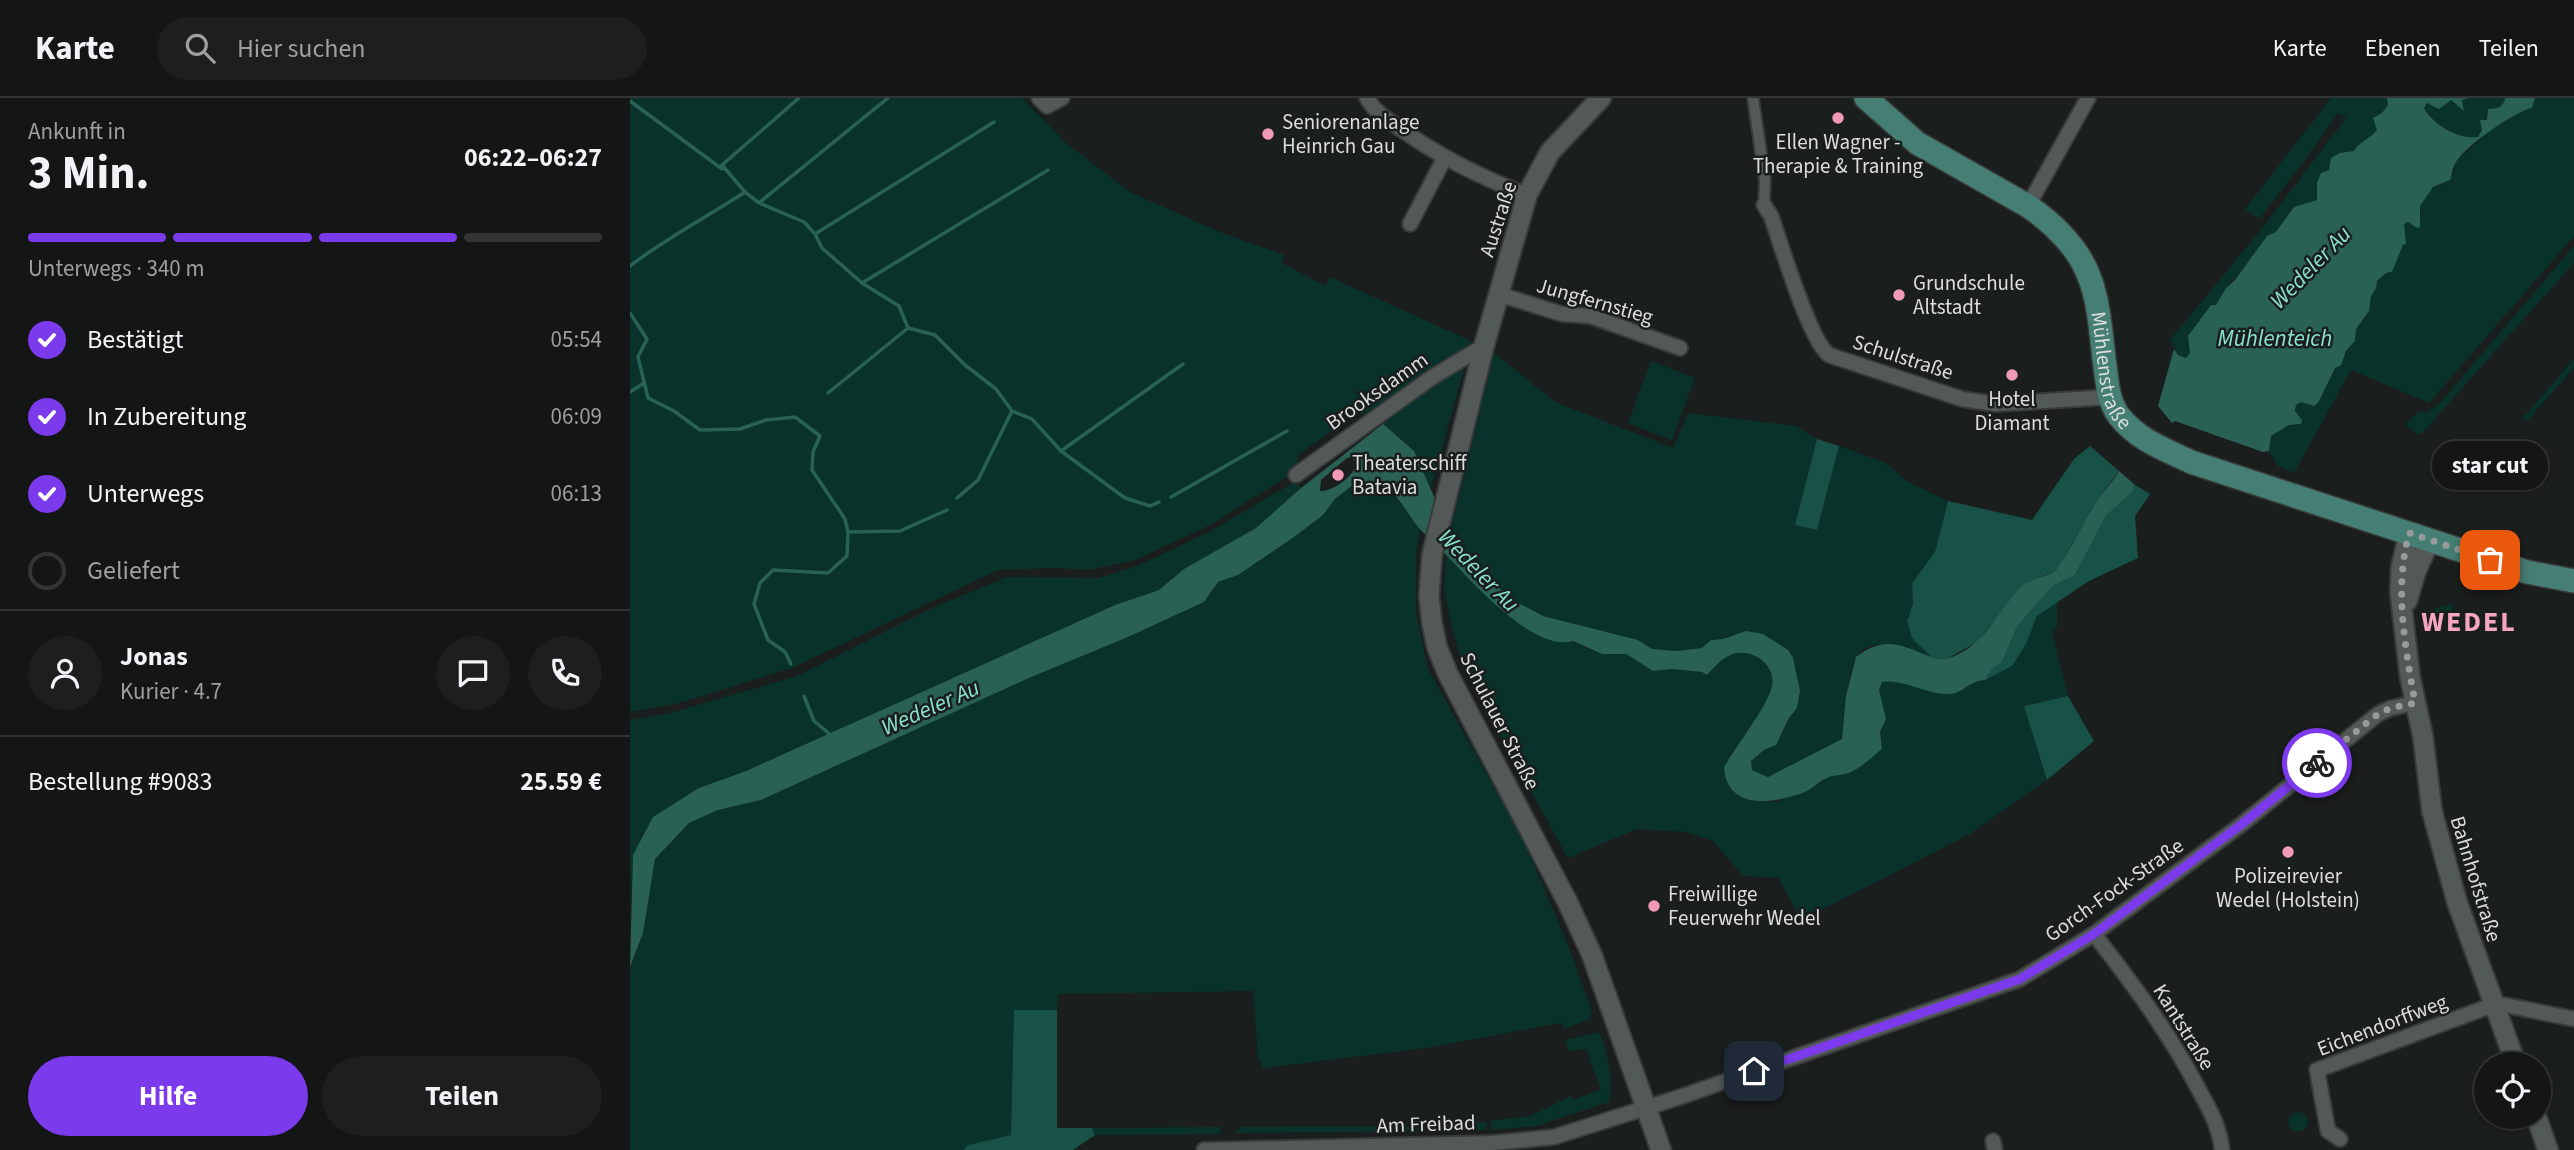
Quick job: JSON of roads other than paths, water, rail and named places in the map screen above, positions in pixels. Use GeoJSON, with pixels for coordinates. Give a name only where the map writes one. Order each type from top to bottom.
{"type":"FeatureCollection","features":[{"type":"Feature","properties":{"kind":"main road","name":"Mühlenstraße"},"geometry":{"type":"LineString","coordinates":[[1866,98],[1917,144],[2045,217],[2078,254],[2090,278],[2111,397],[2118,414],[2150,444],[2191,462],[2527,572],[2574,581]]}},
{"type":"Feature","properties":{"kind":"street"},"geometry":{"type":"LineString","coordinates":[[1039,98],[1047,106],[1062,98]]}},
{"type":"Feature","properties":{"kind":"street"},"geometry":{"type":"LineString","coordinates":[[1367,98],[1380,114],[1444,159],[1484,179],[1527,195]]}},
{"type":"Feature","properties":{"kind":"street","name":"Austraße"},"geometry":{"type":"LineString","coordinates":[[1498,294],[1527,195],[1550,152],[1601,98]]}},
{"type":"Feature","properties":{"kind":"street","name":"Schulstraße"},"geometry":{"type":"LineString","coordinates":[[1753,98],[1765,180],[1764,205],[1771,216],[1812,332],[1822,351],[1962,399],[1995,404],[2111,397]]}},
{"type":"Feature","properties":{"kind":"street"},"geometry":{"type":"LineString","coordinates":[[2028,206],[2088,98]]}},
{"type":"Feature","properties":{"kind":"street"},"geometry":{"type":"LineString","coordinates":[[1409,224],[1444,159]]}},
{"type":"Feature","properties":{"kind":"street","name":"Schulauer Straße"},"geometry":{"type":"LineString","coordinates":[[1498,294],[1432,555],[1429,596],[1437,647],[1592,955],[1661,1150]]}},
{"type":"Feature","properties":{"kind":"street","name":"Jungfernstieg"},"geometry":{"type":"LineString","coordinates":[[1498,294],[1562,314],[1590,316],[1680,348]]}},
{"type":"Feature","properties":{"kind":"street","name":"Brooksdamm"},"geometry":{"type":"LineString","coordinates":[[1296,475],[1431,378],[1484,346]]}},
{"type":"Feature","properties":{"kind":"street","name":"Bahnhofstraße"},"geometry":{"type":"LineString","coordinates":[[2419,536],[2403,622],[2423,737],[2432,811],[2445,863],[2511,1052]]}},
{"type":"Feature","properties":{"kind":"street","name":"Gorch-Fock-Straße"},"geometry":{"type":"LineString","coordinates":[[1645,1107],[2020,979],[2094,934],[2242,824],[2378,714],[2415,703]]}},
{"type":"Feature","properties":{"kind":"street","name":"Kantstraße"},"geometry":{"type":"LineString","coordinates":[[2094,934],[2144,1000],[2185,1062],[2212,1114],[2221,1137],[2222,1150]]}},
{"type":"Feature","properties":{"kind":"street"},"geometry":{"type":"LineString","coordinates":[[2493,1005],[2505,1004],[2574,1019]]}},
{"type":"Feature","properties":{"kind":"street","name":"Eichendorffweg"},"geometry":{"type":"LineString","coordinates":[[2340,1139],[2328,1131],[2317,1070],[2493,1005]]}},
{"type":"Feature","properties":{"kind":"street","name":"Am Freibad"},"geometry":{"type":"LineString","coordinates":[[1204,1150],[1480,1143],[1554,1137],[1645,1107]]}},
{"type":"Feature","properties":{"kind":"street"},"geometry":{"type":"LineString","coordinates":[[2541,1129],[2548,1150]]}},
{"type":"Feature","properties":{"kind":"water","name":"Mühlenteich"},"geometry":{"type":"Polygon","coordinates":[[[2387,98],[2468,98],[2462,100],[2464,111],[2451,100],[2439,109],[2427,103],[2424,108],[2433,120],[2447,130],[2463,136],[2478,137],[2482,130],[2480,120],[2487,120],[2488,109],[2500,107],[2505,98],[2535,98],[2532,108],[2502,123],[2468,149],[2455,164],[2450,180],[2433,187],[2420,206],[2420,227],[2408,222],[2404,224],[2406,244],[2403,245],[2392,272],[2386,273],[2377,281],[2369,311],[2356,329],[2355,341],[2346,351],[2341,365],[2335,368],[2318,403],[2314,406],[2301,402],[2296,405],[2295,411],[2302,420],[2301,424],[2289,425],[2271,436],[2269,451],[2263,452],[2175,421],[2172,423],[2158,406],[2174,349],[2178,355],[2186,358],[2190,353],[2188,336],[2211,305],[2216,305],[2267,236],[2276,232],[2294,207],[2317,200],[2317,183],[2321,173],[2329,170],[2331,158],[2340,153],[2354,151],[2377,130],[2373,118],[2382,113],[2388,105],[2387,98]]]}},
{"type":"Feature","properties":{"kind":"water","name":"Wedeler Au"},"geometry":{"type":"Polygon","coordinates":[[[1383,424],[1414,451],[1450,533],[1497,586],[1515,601],[1543,616],[1638,640],[1652,649],[1677,651],[1702,648],[1711,640],[1746,631],[1763,634],[1788,650],[1793,658],[1800,691],[1797,708],[1776,745],[1764,750],[1751,761],[1752,770],[1768,777],[1842,739],[1846,696],[1856,657],[1882,644],[1907,647],[1939,659],[1946,659],[1971,647],[2022,586],[2056,570],[2094,505],[2119,471],[2134,484],[2133,491],[2106,516],[2075,575],[2053,586],[2018,625],[2002,662],[1993,668],[1985,680],[1974,682],[1959,692],[1949,694],[1882,682],[1879,690],[1886,719],[1880,732],[1882,749],[1851,772],[1828,777],[1795,796],[1755,801],[1734,792],[1727,781],[1724,767],[1758,715],[1772,686],[1770,671],[1762,660],[1748,654],[1733,654],[1722,660],[1707,675],[1702,672],[1672,669],[1653,671],[1626,654],[1602,654],[1573,641],[1558,642],[1541,637],[1523,627],[1489,598],[1418,527],[1388,489],[1378,484],[1358,481],[1335,499],[1323,515],[1294,537],[1238,575],[1218,582],[1204,602],[761,800],[718,810],[689,823],[655,859],[643,933],[630,967],[633,855],[653,817],[699,788],[746,771],[1115,605],[1159,590],[1184,569],[1256,528],[1301,488],[1383,424]],[[1351,457],[1347,458],[1321,480],[1320,491],[1331,489],[1342,482],[1357,464],[1351,457]]]}},
{"type":"Feature","properties":{"kind":"waterway"},"geometry":{"type":"LineString","coordinates":[[722,165],[799,98]]}},
{"type":"Feature","properties":{"kind":"waterway"},"geometry":{"type":"LineString","coordinates":[[760,202],[888,98]]}},
{"type":"Feature","properties":{"kind":"waterway"},"geometry":{"type":"LineString","coordinates":[[630,101],[722,169],[722,165],[745,192],[759,203],[804,222],[815,234],[822,248],[862,283],[899,306],[908,328],[935,335],[965,365],[996,389],[1012,411],[1032,419],[1061,451],[1125,498],[1150,506],[1159,502]]}},
{"type":"Feature","properties":{"kind":"waterway"},"geometry":{"type":"LineString","coordinates":[[815,234],[994,122]]}},
{"type":"Feature","properties":{"kind":"waterway"},"geometry":{"type":"LineString","coordinates":[[862,283],[1048,170]]}},
{"type":"Feature","properties":{"kind":"waterway"},"geometry":{"type":"LineString","coordinates":[[630,266],[745,192]]}},
{"type":"Feature","properties":{"kind":"waterway"},"geometry":{"type":"LineString","coordinates":[[630,313],[647,339],[638,357],[648,398],[674,411],[700,430],[740,429],[766,420],[795,417],[820,436],[813,452],[812,470],[845,519],[848,532],[847,556],[828,573],[773,570],[760,583],[754,604],[768,640],[785,652],[791,664]]}},
{"type":"Feature","properties":{"kind":"waterway"},"geometry":{"type":"LineString","coordinates":[[828,393],[908,328]]}},
{"type":"Feature","properties":{"kind":"waterway"},"geometry":{"type":"LineString","coordinates":[[1061,451],[1183,364]]}},
{"type":"Feature","properties":{"kind":"waterway"},"geometry":{"type":"LineString","coordinates":[[630,392],[644,383]]}},
{"type":"Feature","properties":{"kind":"waterway"},"geometry":{"type":"LineString","coordinates":[[957,498],[978,480],[1012,411]]}},
{"type":"Feature","properties":{"kind":"waterway"},"geometry":{"type":"LineString","coordinates":[[1171,497],[1287,431]]}},
{"type":"Feature","properties":{"kind":"waterway"},"geometry":{"type":"LineString","coordinates":[[848,532],[900,531],[947,510]]}},
{"type":"Feature","properties":{"kind":"waterway"},"geometry":{"type":"LineString","coordinates":[[804,696],[814,721],[832,736]]}},
{"type":"Feature","properties":{"kind":"place","name":"Ellen Wagner - Therapie & Training"},"geometry":{"type":"Point","coordinates":[1838,118]}},
{"type":"Feature","properties":{"kind":"place","name":"Seniorenanlage Heinrich Gau"},"geometry":{"type":"Point","coordinates":[1268,134]}},
{"type":"Feature","properties":{"kind":"place","name":"Grundschule Altstadt"},"geometry":{"type":"Point","coordinates":[1899,295]}},
{"type":"Feature","properties":{"kind":"place","name":"Hotel Diamant"},"geometry":{"type":"Point","coordinates":[2012,375]}},
{"type":"Feature","properties":{"kind":"place","name":"Theaterschiff Batavia"},"geometry":{"type":"Point","coordinates":[1338,475]}},
{"type":"Feature","properties":{"kind":"place","name":"star cut"},"geometry":{"type":"Point","coordinates":[2490,560]}},
{"type":"Feature","properties":{"kind":"place","name":"Polizeirevier Wedel (Holstein)"},"geometry":{"type":"Point","coordinates":[2288,852]}},
{"type":"Feature","properties":{"kind":"place","name":"Freiwillige Feuerwehr Wedel"},"geometry":{"type":"Point","coordinates":[1654,906]}},
{"type":"Feature","properties":{"kind":"district","name":"WEDEL"},"geometry":{"type":"Point","coordinates":[2469,621]}}]}
